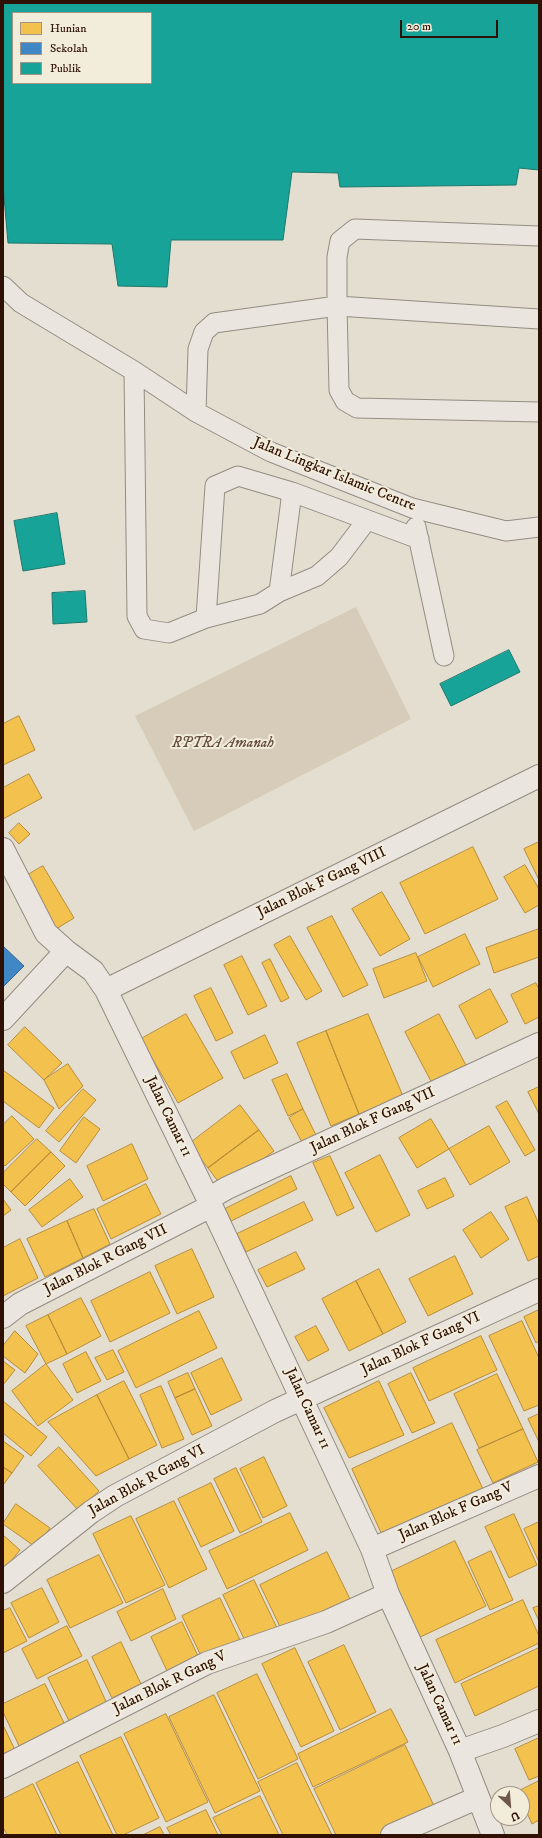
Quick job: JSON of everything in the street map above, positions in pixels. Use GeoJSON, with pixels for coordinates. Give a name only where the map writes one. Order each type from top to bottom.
{"type":"FeatureCollection","features":[{"type":"Feature","properties":{"kind":"street","name":"Jalan Blok F Gang VIII"},"geometry":{"type":"LineString","coordinates":[[106,990],[539,776]]}},
{"type":"Feature","properties":{"kind":"street","name":"Jalan Camar 11"},"geometry":{"type":"LineString","coordinates":[[3,849],[46,933],[66,951],[93,971],[106,990],[303,1398],[372,1549],[388,1594],[460,1751],[477,1798],[493,1835]]}},
{"type":"Feature","properties":{"kind":"street"},"geometry":{"type":"LineString","coordinates":[[3,1019],[66,951]]}},
{"type":"Feature","properties":{"kind":"street","name":"Jalan Blok F Gang VII"},"geometry":{"type":"LineString","coordinates":[[210,1203],[227,1188],[539,1044]]}},
{"type":"Feature","properties":{"kind":"street","name":"Jalan Blok R Gang VII"},"geometry":{"type":"LineString","coordinates":[[3,1317],[20,1304],[210,1203]]}},
{"type":"Feature","properties":{"kind":"street","name":"Jalan Blok F Gang VI"},"geometry":{"type":"LineString","coordinates":[[303,1398],[539,1290]]}},
{"type":"Feature","properties":{"kind":"street","name":"Jalan Blok R Gang VI"},"geometry":{"type":"LineString","coordinates":[[3,1582],[91,1512],[115,1496],[275,1411],[303,1398]]}},
{"type":"Feature","properties":{"kind":"street","name":"Jalan Blok F Gang V"},"geometry":{"type":"LineString","coordinates":[[372,1549],[539,1476]]}},
{"type":"Feature","properties":{"kind":"street","name":"Jalan Blok R Gang V"},"geometry":{"type":"LineString","coordinates":[[3,1767],[207,1663],[319,1624],[388,1594]]}},
{"type":"Feature","properties":{"kind":"street"},"geometry":{"type":"LineString","coordinates":[[460,1751],[503,1736],[539,1721]]}},
{"type":"Feature","properties":{"kind":"street"},"geometry":{"type":"LineString","coordinates":[[392,1835],[477,1798]]}},
{"type":"Feature","properties":{"kind":"lane"},"geometry":{"type":"LineString","coordinates":[[539,236],[355,229],[340,241],[337,257],[340,390],[345,401],[357,408],[539,412]]}},
{"type":"Feature","properties":{"kind":"lane","name":"Jalan Lingkar Islamic Centre"},"geometry":{"type":"LineString","coordinates":[[3,286],[21,303],[134,370],[196,412],[271,452],[412,508],[506,531],[539,527]]}},
{"type":"Feature","properties":{"kind":"lane"},"geometry":{"type":"LineString","coordinates":[[196,412],[198,349],[204,332],[214,323],[337,306],[539,319]]}},
{"type":"Feature","properties":{"kind":"lane"},"geometry":{"type":"LineString","coordinates":[[134,370],[137,616],[144,629],[169,633],[206,618],[260,604],[279,592],[317,576],[338,557],[367,520]]}},
{"type":"Feature","properties":{"kind":"lane"},"geometry":{"type":"LineString","coordinates":[[206,618],[215,486],[238,476],[292,492],[419,539]]}},
{"type":"Feature","properties":{"kind":"lane"},"geometry":{"type":"LineString","coordinates":[[279,592],[292,492]]}},
{"type":"Feature","properties":{"kind":"lane"},"geometry":{"type":"LineString","coordinates":[[412,508],[444,656]]}},
{"type":"Feature","properties":{"kind":"green space","name":"RPTRA Amanah"},"geometry":{"type":"Polygon","coordinates":[[[356,607],[411,719],[194,831],[135,716],[356,607]]]}},
{"type":"Feature","properties":{"kind":"building: Hunian"},"geometry":{"type":"Polygon","coordinates":[[[19,716],[35,750],[3,765],[3,724],[19,716]]]}},
{"type":"Feature","properties":{"kind":"building: Hunian"},"geometry":{"type":"Polygon","coordinates":[[[29,774],[42,798],[3,819],[3,788],[29,774]]]}},
{"type":"Feature","properties":{"kind":"building: Hunian"},"geometry":{"type":"Polygon","coordinates":[[[19,823],[30,834],[19,844],[9,833],[19,823]]]}},
{"type":"Feature","properties":{"kind":"building: Hunian"},"geometry":{"type":"Polygon","coordinates":[[[539,842],[539,880],[524,849],[539,842]]]}},
{"type":"Feature","properties":{"kind":"building: Hunian"},"geometry":{"type":"Polygon","coordinates":[[[473,847],[498,899],[425,934],[400,883],[473,847]]]}},
{"type":"Feature","properties":{"kind":"building: Hunian"},"geometry":{"type":"Polygon","coordinates":[[[525,865],[539,889],[539,905],[525,913],[504,877],[525,865]]]}},
{"type":"Feature","properties":{"kind":"building: Hunian"},"geometry":{"type":"Polygon","coordinates":[[[43,866],[74,918],[56,929],[26,876],[43,866]]]}},
{"type":"Feature","properties":{"kind":"building: Hunian"},"geometry":{"type":"Polygon","coordinates":[[[382,892],[410,939],[380,956],[352,909],[382,892]]]}},
{"type":"Feature","properties":{"kind":"building: Hunian"},"geometry":{"type":"Polygon","coordinates":[[[332,916],[368,985],[343,997],[307,928],[332,916]]]}},
{"type":"Feature","properties":{"kind":"building: Hunian"},"geometry":{"type":"Polygon","coordinates":[[[539,929],[539,957],[494,973],[486,948],[539,929]]]}},
{"type":"Feature","properties":{"kind":"building: Hunian"},"geometry":{"type":"Polygon","coordinates":[[[465,934],[480,964],[433,987],[418,957],[465,934]]]}},
{"type":"Feature","properties":{"kind":"building: Hunian"},"geometry":{"type":"Polygon","coordinates":[[[290,936],[322,991],[306,1000],[274,945],[290,936]]]}},
{"type":"Feature","properties":{"kind":"building: Hunian"},"geometry":{"type":"Polygon","coordinates":[[[416,953],[427,981],[384,998],[373,969],[416,953]]]}},
{"type":"Feature","properties":{"kind":"building: Hunian"},"geometry":{"type":"Polygon","coordinates":[[[242,956],[267,1006],[248,1015],[224,965],[242,956]]]}},
{"type":"Feature","properties":{"kind":"building: Hunian"},"geometry":{"type":"Polygon","coordinates":[[[270,959],[289,998],[281,1002],[262,963],[270,959]]]}},
{"type":"Feature","properties":{"kind":"building: Hunian"},"geometry":{"type":"Polygon","coordinates":[[[536,983],[539,989],[539,1017],[525,1024],[511,995],[536,983]]]}},
{"type":"Feature","properties":{"kind":"building: Hunian"},"geometry":{"type":"Polygon","coordinates":[[[211,988],[233,1033],[216,1041],[194,996],[211,988]]]}},
{"type":"Feature","properties":{"kind":"building: Hunian"},"geometry":{"type":"Polygon","coordinates":[[[490,989],[508,1022],[476,1039],[459,1006],[490,989]]]}},
{"type":"Feature","properties":{"kind":"building: Hunian"},"geometry":{"type":"Polygon","coordinates":[[[186,1014],[223,1078],[178,1103],[141,1039],[186,1014]]]}},
{"type":"Feature","properties":{"kind":"building: Hunian"},"geometry":{"type":"Polygon","coordinates":[[[368,1014],[403,1096],[359,1114],[326,1031],[368,1014]]]}},
{"type":"Feature","properties":{"kind":"building: Hunian"},"geometry":{"type":"Polygon","coordinates":[[[439,1014],[468,1069],[434,1087],[405,1032],[439,1014]]]}},
{"type":"Feature","properties":{"kind":"building: Hunian"},"geometry":{"type":"Polygon","coordinates":[[[25,1027],[62,1063],[44,1080],[8,1045],[25,1027]]]}},
{"type":"Feature","properties":{"kind":"building: Hunian"},"geometry":{"type":"Polygon","coordinates":[[[326,1031],[359,1114],[331,1126],[297,1043],[326,1031]]]}},
{"type":"Feature","properties":{"kind":"building: Hunian"},"geometry":{"type":"Polygon","coordinates":[[[265,1035],[278,1063],[244,1079],[231,1052],[265,1035]]]}},
{"type":"Feature","properties":{"kind":"building: Hunian"},"geometry":{"type":"Polygon","coordinates":[[[68,1064],[83,1086],[59,1109],[44,1080],[68,1064]]]}},
{"type":"Feature","properties":{"kind":"building: Hunian"},"geometry":{"type":"Polygon","coordinates":[[[3,1070],[54,1108],[39,1128],[3,1101],[3,1070]]]}},
{"type":"Feature","properties":{"kind":"building: Hunian"},"geometry":{"type":"Polygon","coordinates":[[[287,1074],[303,1109],[288,1116],[272,1080],[287,1074]]]}},
{"type":"Feature","properties":{"kind":"building: Hunian"},"geometry":{"type":"Polygon","coordinates":[[[539,1087],[539,1114],[528,1092],[539,1087]]]}},
{"type":"Feature","properties":{"kind":"building: Hunian"},"geometry":{"type":"Polygon","coordinates":[[[83,1089],[96,1100],[59,1142],[46,1131],[83,1089]]]}},
{"type":"Feature","properties":{"kind":"building: Hunian"},"geometry":{"type":"Polygon","coordinates":[[[507,1101],[535,1150],[525,1156],[496,1107],[507,1101]]]}},
{"type":"Feature","properties":{"kind":"building: Hunian"},"geometry":{"type":"Polygon","coordinates":[[[240,1105],[259,1130],[208,1168],[189,1144],[240,1105]]]}},
{"type":"Feature","properties":{"kind":"building: Hunian"},"geometry":{"type":"Polygon","coordinates":[[[303,1109],[318,1139],[304,1146],[289,1118],[303,1109]]]}},
{"type":"Feature","properties":{"kind":"building: Hunian"},"geometry":{"type":"Polygon","coordinates":[[[12,1116],[34,1139],[5,1166],[3,1164],[3,1125],[12,1116]]]}},
{"type":"Feature","properties":{"kind":"building: Hunian"},"geometry":{"type":"Polygon","coordinates":[[[84,1117],[100,1129],[76,1163],[60,1151],[84,1117]]]}},
{"type":"Feature","properties":{"kind":"building: Hunian"},"geometry":{"type":"Polygon","coordinates":[[[431,1119],[449,1149],[417,1168],[399,1138],[431,1119]]]}},
{"type":"Feature","properties":{"kind":"building: Hunian"},"geometry":{"type":"Polygon","coordinates":[[[489,1126],[510,1162],[470,1185],[449,1149],[489,1126]]]}},
{"type":"Feature","properties":{"kind":"building: Hunian"},"geometry":{"type":"Polygon","coordinates":[[[259,1130],[274,1151],[223,1188],[208,1168],[259,1130]]]}},
{"type":"Feature","properties":{"kind":"building: Hunian"},"geometry":{"type":"Polygon","coordinates":[[[37,1139],[51,1152],[11,1192],[3,1184],[3,1173],[37,1139]]]}},
{"type":"Feature","properties":{"kind":"building: Hunian"},"geometry":{"type":"Polygon","coordinates":[[[132,1144],[148,1179],[103,1201],[87,1166],[132,1144]]]}},
{"type":"Feature","properties":{"kind":"building: Hunian"},"geometry":{"type":"Polygon","coordinates":[[[51,1152],[65,1166],[25,1206],[11,1192],[51,1152]]]}},
{"type":"Feature","properties":{"kind":"building: Hunian"},"geometry":{"type":"Polygon","coordinates":[[[380,1155],[410,1215],[376,1232],[345,1173],[380,1155]]]}},
{"type":"Feature","properties":{"kind":"building: Hunian"},"geometry":{"type":"Polygon","coordinates":[[[330,1156],[354,1208],[337,1216],[313,1163],[330,1156]]]}},
{"type":"Feature","properties":{"kind":"building: Hunian"},"geometry":{"type":"Polygon","coordinates":[[[291,1176],[297,1189],[231,1221],[225,1209],[291,1176]]]}},
{"type":"Feature","properties":{"kind":"building: Hunian"},"geometry":{"type":"Polygon","coordinates":[[[445,1178],[454,1196],[427,1209],[418,1191],[445,1178]]]}},
{"type":"Feature","properties":{"kind":"building: Hunian"},"geometry":{"type":"Polygon","coordinates":[[[70,1179],[83,1197],[42,1227],[29,1210],[70,1179]]]}},
{"type":"Feature","properties":{"kind":"building: Hunian"},"geometry":{"type":"Polygon","coordinates":[[[146,1184],[161,1214],[111,1239],[97,1209],[146,1184]]]}},
{"type":"Feature","properties":{"kind":"building: Hunian"},"geometry":{"type":"Polygon","coordinates":[[[527,1197],[539,1224],[539,1256],[528,1261],[505,1207],[527,1197]]]}},
{"type":"Feature","properties":{"kind":"building: Hunian"},"geometry":{"type":"Polygon","coordinates":[[[3,1199],[11,1210],[3,1216],[3,1199]]]}},
{"type":"Feature","properties":{"kind":"building: Hunian"},"geometry":{"type":"Polygon","coordinates":[[[304,1202],[313,1220],[246,1252],[237,1234],[304,1202]]]}},
{"type":"Feature","properties":{"kind":"building: Hunian"},"geometry":{"type":"Polygon","coordinates":[[[94,1209],[110,1244],[83,1258],[67,1221],[94,1209]]]}},
{"type":"Feature","properties":{"kind":"building: Hunian"},"geometry":{"type":"Polygon","coordinates":[[[491,1212],[509,1239],[481,1258],[463,1230],[491,1212]]]}},
{"type":"Feature","properties":{"kind":"building: Hunian"},"geometry":{"type":"Polygon","coordinates":[[[67,1221],[83,1258],[45,1277],[27,1239],[67,1221]]]}},
{"type":"Feature","properties":{"kind":"building: Hunian"},"geometry":{"type":"Polygon","coordinates":[[[20,1239],[38,1278],[3,1296],[3,1248],[20,1239]]]}},
{"type":"Feature","properties":{"kind":"building: Hunian"},"geometry":{"type":"Polygon","coordinates":[[[192,1249],[214,1297],[177,1314],[155,1266],[192,1249]]]}},
{"type":"Feature","properties":{"kind":"building: Hunian"},"geometry":{"type":"Polygon","coordinates":[[[296,1252],[305,1269],[267,1287],[258,1270],[296,1252]]]}},
{"type":"Feature","properties":{"kind":"building: Hunian"},"geometry":{"type":"Polygon","coordinates":[[[455,1256],[473,1294],[428,1316],[409,1279],[455,1256]]]}},
{"type":"Feature","properties":{"kind":"building: Hunian"},"geometry":{"type":"Polygon","coordinates":[[[379,1269],[406,1322],[383,1334],[356,1281],[379,1269]]]}},
{"type":"Feature","properties":{"kind":"building: Hunian"},"geometry":{"type":"Polygon","coordinates":[[[150,1272],[170,1313],[110,1342],[91,1301],[150,1272]]]}},
{"type":"Feature","properties":{"kind":"building: Hunian"},"geometry":{"type":"Polygon","coordinates":[[[356,1281],[383,1334],[349,1351],[322,1299],[356,1281]]]}},
{"type":"Feature","properties":{"kind":"building: Hunian"},"geometry":{"type":"Polygon","coordinates":[[[81,1298],[101,1336],[67,1354],[48,1315],[81,1298]]]}},
{"type":"Feature","properties":{"kind":"building: Hunian"},"geometry":{"type":"Polygon","coordinates":[[[539,1310],[539,1341],[536,1343],[524,1317],[539,1310]]]}},
{"type":"Feature","properties":{"kind":"building: Hunian"},"geometry":{"type":"Polygon","coordinates":[[[199,1311],[217,1348],[136,1388],[118,1351],[199,1311]]]}},
{"type":"Feature","properties":{"kind":"building: Hunian"},"geometry":{"type":"Polygon","coordinates":[[[48,1315],[67,1354],[46,1364],[26,1326],[48,1315]]]}},
{"type":"Feature","properties":{"kind":"building: Hunian"},"geometry":{"type":"Polygon","coordinates":[[[522,1321],[539,1358],[539,1405],[524,1411],[489,1336],[522,1321]]]}},
{"type":"Feature","properties":{"kind":"building: Hunian"},"geometry":{"type":"Polygon","coordinates":[[[316,1326],[329,1350],[308,1361],[295,1337],[316,1326]]]}},
{"type":"Feature","properties":{"kind":"building: Hunian"},"geometry":{"type":"Polygon","coordinates":[[[15,1331],[38,1354],[25,1373],[3,1356],[3,1346],[15,1331]]]}},
{"type":"Feature","properties":{"kind":"building: Hunian"},"geometry":{"type":"Polygon","coordinates":[[[481,1336],[497,1370],[429,1401],[413,1368],[481,1336]]]}},
{"type":"Feature","properties":{"kind":"building: Hunian"},"geometry":{"type":"Polygon","coordinates":[[[113,1350],[124,1372],[107,1380],[95,1358],[113,1350]]]}},
{"type":"Feature","properties":{"kind":"building: Hunian"},"geometry":{"type":"Polygon","coordinates":[[[86,1352],[101,1381],[77,1393],[63,1364],[86,1352]]]}},
{"type":"Feature","properties":{"kind":"building: Hunian"},"geometry":{"type":"Polygon","coordinates":[[[222,1358],[242,1400],[211,1415],[191,1373],[222,1358]]]}},
{"type":"Feature","properties":{"kind":"building: Hunian"},"geometry":{"type":"Polygon","coordinates":[[[3,1361],[15,1370],[3,1385],[3,1361]]]}},
{"type":"Feature","properties":{"kind":"building: Hunian"},"geometry":{"type":"Polygon","coordinates":[[[46,1364],[73,1400],[38,1426],[12,1391],[46,1364]]]}},
{"type":"Feature","properties":{"kind":"building: Hunian"},"geometry":{"type":"Polygon","coordinates":[[[188,1373],[195,1389],[175,1398],[168,1382],[188,1373]]]}},
{"type":"Feature","properties":{"kind":"building: Hunian"},"geometry":{"type":"Polygon","coordinates":[[[411,1373],[435,1423],[412,1433],[388,1384],[411,1373]]]}},
{"type":"Feature","properties":{"kind":"building: Hunian"},"geometry":{"type":"Polygon","coordinates":[[[497,1374],[523,1429],[479,1448],[454,1394],[497,1374]]]}},
{"type":"Feature","properties":{"kind":"building: Hunian"},"geometry":{"type":"Polygon","coordinates":[[[124,1381],[157,1445],[129,1459],[97,1395],[124,1381]]]}},
{"type":"Feature","properties":{"kind":"building: Hunian"},"geometry":{"type":"Polygon","coordinates":[[[379,1381],[404,1435],[349,1458],[324,1408],[379,1381]]]}},
{"type":"Feature","properties":{"kind":"building: Hunian"},"geometry":{"type":"Polygon","coordinates":[[[161,1386],[184,1439],[162,1448],[140,1395],[161,1386]]]}},
{"type":"Feature","properties":{"kind":"building: Hunian"},"geometry":{"type":"Polygon","coordinates":[[[195,1389],[212,1426],[192,1435],[175,1398],[195,1389]]]}},
{"type":"Feature","properties":{"kind":"building: Hunian"},"geometry":{"type":"Polygon","coordinates":[[[97,1395],[129,1459],[96,1476],[48,1422],[97,1395]]]}},
{"type":"Feature","properties":{"kind":"building: Hunian"},"geometry":{"type":"Polygon","coordinates":[[[3,1401],[47,1437],[31,1456],[3,1433],[3,1401]]]}},
{"type":"Feature","properties":{"kind":"building: Hunian"},"geometry":{"type":"Polygon","coordinates":[[[539,1414],[539,1442],[528,1419],[539,1414]]]}},
{"type":"Feature","properties":{"kind":"building: Hunian"},"geometry":{"type":"Polygon","coordinates":[[[452,1423],[483,1489],[382,1535],[352,1469],[452,1423]]]}},
{"type":"Feature","properties":{"kind":"building: Hunian"},"geometry":{"type":"Polygon","coordinates":[[[523,1429],[538,1462],[493,1483],[477,1450],[523,1429]]]}},
{"type":"Feature","properties":{"kind":"building: Hunian"},"geometry":{"type":"Polygon","coordinates":[[[3,1441],[24,1456],[12,1473],[3,1467],[3,1441]]]}},
{"type":"Feature","properties":{"kind":"building: Hunian"},"geometry":{"type":"Polygon","coordinates":[[[59,1447],[99,1491],[78,1510],[38,1466],[59,1447]]]}},
{"type":"Feature","properties":{"kind":"building: Hunian"},"geometry":{"type":"Polygon","coordinates":[[[264,1457],[287,1506],[263,1518],[240,1469],[264,1457]]]}},
{"type":"Feature","properties":{"kind":"building: Hunian"},"geometry":{"type":"Polygon","coordinates":[[[3,1467],[12,1473],[3,1485],[3,1467]]]}},
{"type":"Feature","properties":{"kind":"building: Hunian"},"geometry":{"type":"Polygon","coordinates":[[[236,1468],[262,1522],[240,1533],[214,1479],[236,1468]]]}},
{"type":"Feature","properties":{"kind":"building: Hunian"},"geometry":{"type":"Polygon","coordinates":[[[211,1483],[234,1531],[201,1547],[178,1499],[211,1483]]]}},
{"type":"Feature","properties":{"kind":"building: Hunian"},"geometry":{"type":"Polygon","coordinates":[[[174,1501],[207,1569],[169,1588],[136,1519],[174,1501]]]}},
{"type":"Feature","properties":{"kind":"building: Hunian"},"geometry":{"type":"Polygon","coordinates":[[[16,1504],[50,1528],[37,1548],[3,1524],[16,1504]]]}},
{"type":"Feature","properties":{"kind":"building: Hunian"},"geometry":{"type":"Polygon","coordinates":[[[290,1513],[308,1550],[227,1589],[209,1551],[290,1513]]]}},
{"type":"Feature","properties":{"kind":"building: Hunian"},"geometry":{"type":"Polygon","coordinates":[[[514,1514],[537,1565],[509,1578],[485,1527],[514,1514]]]}},
{"type":"Feature","properties":{"kind":"building: Hunian"},"geometry":{"type":"Polygon","coordinates":[[[131,1516],[165,1585],[126,1603],[93,1534],[131,1516]]]}},
{"type":"Feature","properties":{"kind":"building: Hunian"},"geometry":{"type":"Polygon","coordinates":[[[539,1522],[539,1562],[524,1529],[539,1522]]]}},
{"type":"Feature","properties":{"kind":"building: Hunian"},"geometry":{"type":"Polygon","coordinates":[[[3,1535],[20,1550],[3,1571],[3,1535]]]}},
{"type":"Feature","properties":{"kind":"building: Hunian"},"geometry":{"type":"Polygon","coordinates":[[[455,1541],[486,1606],[416,1639],[386,1574],[455,1541]]]}},
{"type":"Feature","properties":{"kind":"building: Hunian"},"geometry":{"type":"Polygon","coordinates":[[[491,1551],[513,1600],[490,1610],[468,1562],[491,1551]]]}},
{"type":"Feature","properties":{"kind":"building: Hunian"},"geometry":{"type":"Polygon","coordinates":[[[327,1552],[350,1599],[282,1631],[260,1585],[327,1552]]]}},
{"type":"Feature","properties":{"kind":"building: Hunian"},"geometry":{"type":"Polygon","coordinates":[[[99,1555],[123,1603],[70,1628],[47,1580],[99,1555]]]}},
{"type":"Feature","properties":{"kind":"building: Hunian"},"geometry":{"type":"Polygon","coordinates":[[[254,1580],[278,1630],[247,1645],[223,1595],[254,1580]]]}},
{"type":"Feature","properties":{"kind":"building: Hunian"},"geometry":{"type":"Polygon","coordinates":[[[42,1588],[59,1622],[29,1638],[11,1603],[42,1588]]]}},
{"type":"Feature","properties":{"kind":"building: Hunian"},"geometry":{"type":"Polygon","coordinates":[[[163,1589],[176,1619],[131,1641],[117,1612],[163,1589]]]}},
{"type":"Feature","properties":{"kind":"building: Hunian"},"geometry":{"type":"Polygon","coordinates":[[[220,1598],[241,1642],[203,1660],[182,1616],[220,1598]]]}},
{"type":"Feature","properties":{"kind":"building: Hunian"},"geometry":{"type":"Polygon","coordinates":[[[523,1600],[539,1636],[539,1643],[455,1683],[436,1640],[523,1600]]]}},
{"type":"Feature","properties":{"kind":"building: Hunian"},"geometry":{"type":"Polygon","coordinates":[[[539,1606],[539,1621],[533,1608],[539,1606]]]}},
{"type":"Feature","properties":{"kind":"building: Hunian"},"geometry":{"type":"Polygon","coordinates":[[[10,1608],[27,1641],[3,1653],[3,1611],[10,1608]]]}},
{"type":"Feature","properties":{"kind":"building: Hunian"},"geometry":{"type":"Polygon","coordinates":[[[182,1622],[199,1658],[168,1673],[151,1637],[182,1622]]]}},
{"type":"Feature","properties":{"kind":"building: Hunian"},"geometry":{"type":"Polygon","coordinates":[[[67,1626],[82,1656],[37,1679],[22,1649],[67,1626]]]}},
{"type":"Feature","properties":{"kind":"building: Hunian"},"geometry":{"type":"Polygon","coordinates":[[[121,1642],[141,1684],[112,1698],[92,1657],[121,1642]]]}},
{"type":"Feature","properties":{"kind":"building: Hunian"},"geometry":{"type":"Polygon","coordinates":[[[344,1645],[376,1712],[340,1730],[308,1662],[344,1645]]]}},
{"type":"Feature","properties":{"kind":"building: Hunian"},"geometry":{"type":"Polygon","coordinates":[[[295,1648],[334,1731],[301,1747],[262,1664],[295,1648]]]}},
{"type":"Feature","properties":{"kind":"building: Hunian"},"geometry":{"type":"Polygon","coordinates":[[[539,1648],[539,1686],[475,1716],[461,1684],[539,1648]]]}},
{"type":"Feature","properties":{"kind":"building: Hunian"},"geometry":{"type":"Polygon","coordinates":[[[87,1660],[109,1708],[72,1727],[48,1678],[87,1660]]]}},
{"type":"Feature","properties":{"kind":"building: Hunian"},"geometry":{"type":"Polygon","coordinates":[[[257,1674],[298,1759],[258,1779],[217,1693],[257,1674]]]}},
{"type":"Feature","properties":{"kind":"building: Hunian"},"geometry":{"type":"Polygon","coordinates":[[[45,1684],[67,1729],[21,1750],[3,1712],[3,1704],[45,1684]]]}},
{"type":"Feature","properties":{"kind":"building: Hunian"},"geometry":{"type":"Polygon","coordinates":[[[214,1695],[260,1791],[215,1813],[169,1717],[214,1695]]]}},
{"type":"Feature","properties":{"kind":"building: Hunian"},"geometry":{"type":"Polygon","coordinates":[[[391,1709],[408,1742],[313,1787],[298,1754],[391,1709]]]}},
{"type":"Feature","properties":{"kind":"building: Hunian"},"geometry":{"type":"Polygon","coordinates":[[[166,1714],[208,1802],[166,1822],[124,1734],[166,1714]]]}},
{"type":"Feature","properties":{"kind":"building: Hunian"},"geometry":{"type":"Polygon","coordinates":[[[3,1725],[17,1754],[3,1761],[3,1725]]]}},
{"type":"Feature","properties":{"kind":"building: Hunian"},"geometry":{"type":"Polygon","coordinates":[[[121,1737],[159,1818],[123,1835],[117,1835],[80,1756],[121,1737]]]}},
{"type":"Feature","properties":{"kind":"building: Hunian"},"geometry":{"type":"Polygon","coordinates":[[[539,1738],[539,1776],[529,1780],[515,1749],[539,1738]]]}},
{"type":"Feature","properties":{"kind":"building: Hunian"},"geometry":{"type":"Polygon","coordinates":[[[405,1745],[436,1810],[383,1835],[336,1835],[314,1789],[405,1745]]]}},
{"type":"Feature","properties":{"kind":"building: Hunian"},"geometry":{"type":"Polygon","coordinates":[[[78,1762],[113,1835],[61,1835],[36,1783],[78,1762]]]}},
{"type":"Feature","properties":{"kind":"building: Hunian"},"geometry":{"type":"Polygon","coordinates":[[[297,1763],[332,1835],[283,1835],[258,1782],[297,1763]]]}},
{"type":"Feature","properties":{"kind":"building: Hunian"},"geometry":{"type":"Polygon","coordinates":[[[539,1781],[539,1820],[532,1824],[530,1820],[529,1786],[539,1781]]]}},
{"type":"Feature","properties":{"kind":"building: Hunian"},"geometry":{"type":"Polygon","coordinates":[[[33,1784],[57,1835],[7,1835],[3,1827],[3,1799],[33,1784]]]}},
{"type":"Feature","properties":{"kind":"building: Hunian"},"geometry":{"type":"Polygon","coordinates":[[[260,1796],[279,1835],[222,1835],[213,1818],[260,1796]]]}},
{"type":"Feature","properties":{"kind":"building: Hunian"},"geometry":{"type":"Polygon","coordinates":[[[206,1810],[218,1835],[171,1835],[167,1828],[206,1810]]]}},
{"type":"Feature","properties":{"kind":"building: Hunian"},"geometry":{"type":"Polygon","coordinates":[[[160,1827],[164,1835],[143,1835],[160,1827]]]}},
{"type":"Feature","properties":{"kind":"building: Sekolah"},"geometry":{"type":"Polygon","coordinates":[[[3,946],[24,966],[3,987],[3,946]]]}},
{"type":"Feature","properties":{"kind":"building: Publik"},"geometry":{"type":"Polygon","coordinates":[[[3,3],[539,3],[539,170],[519,168],[516,185],[340,187],[338,173],[292,172],[283,240],[171,240],[167,287],[118,286],[112,244],[8,243],[3,185],[3,3]]]}},
{"type":"Feature","properties":{"kind":"building: Publik"},"geometry":{"type":"Polygon","coordinates":[[[57,513],[65,564],[23,571],[14,521],[57,513]]]}},
{"type":"Feature","properties":{"kind":"building: Publik"},"geometry":{"type":"Polygon","coordinates":[[[85,591],[87,622],[53,624],[52,593],[85,591]]]}},
{"type":"Feature","properties":{"kind":"building: Publik"},"geometry":{"type":"Polygon","coordinates":[[[509,650],[520,672],[451,706],[440,684],[509,650]]]}}]}
